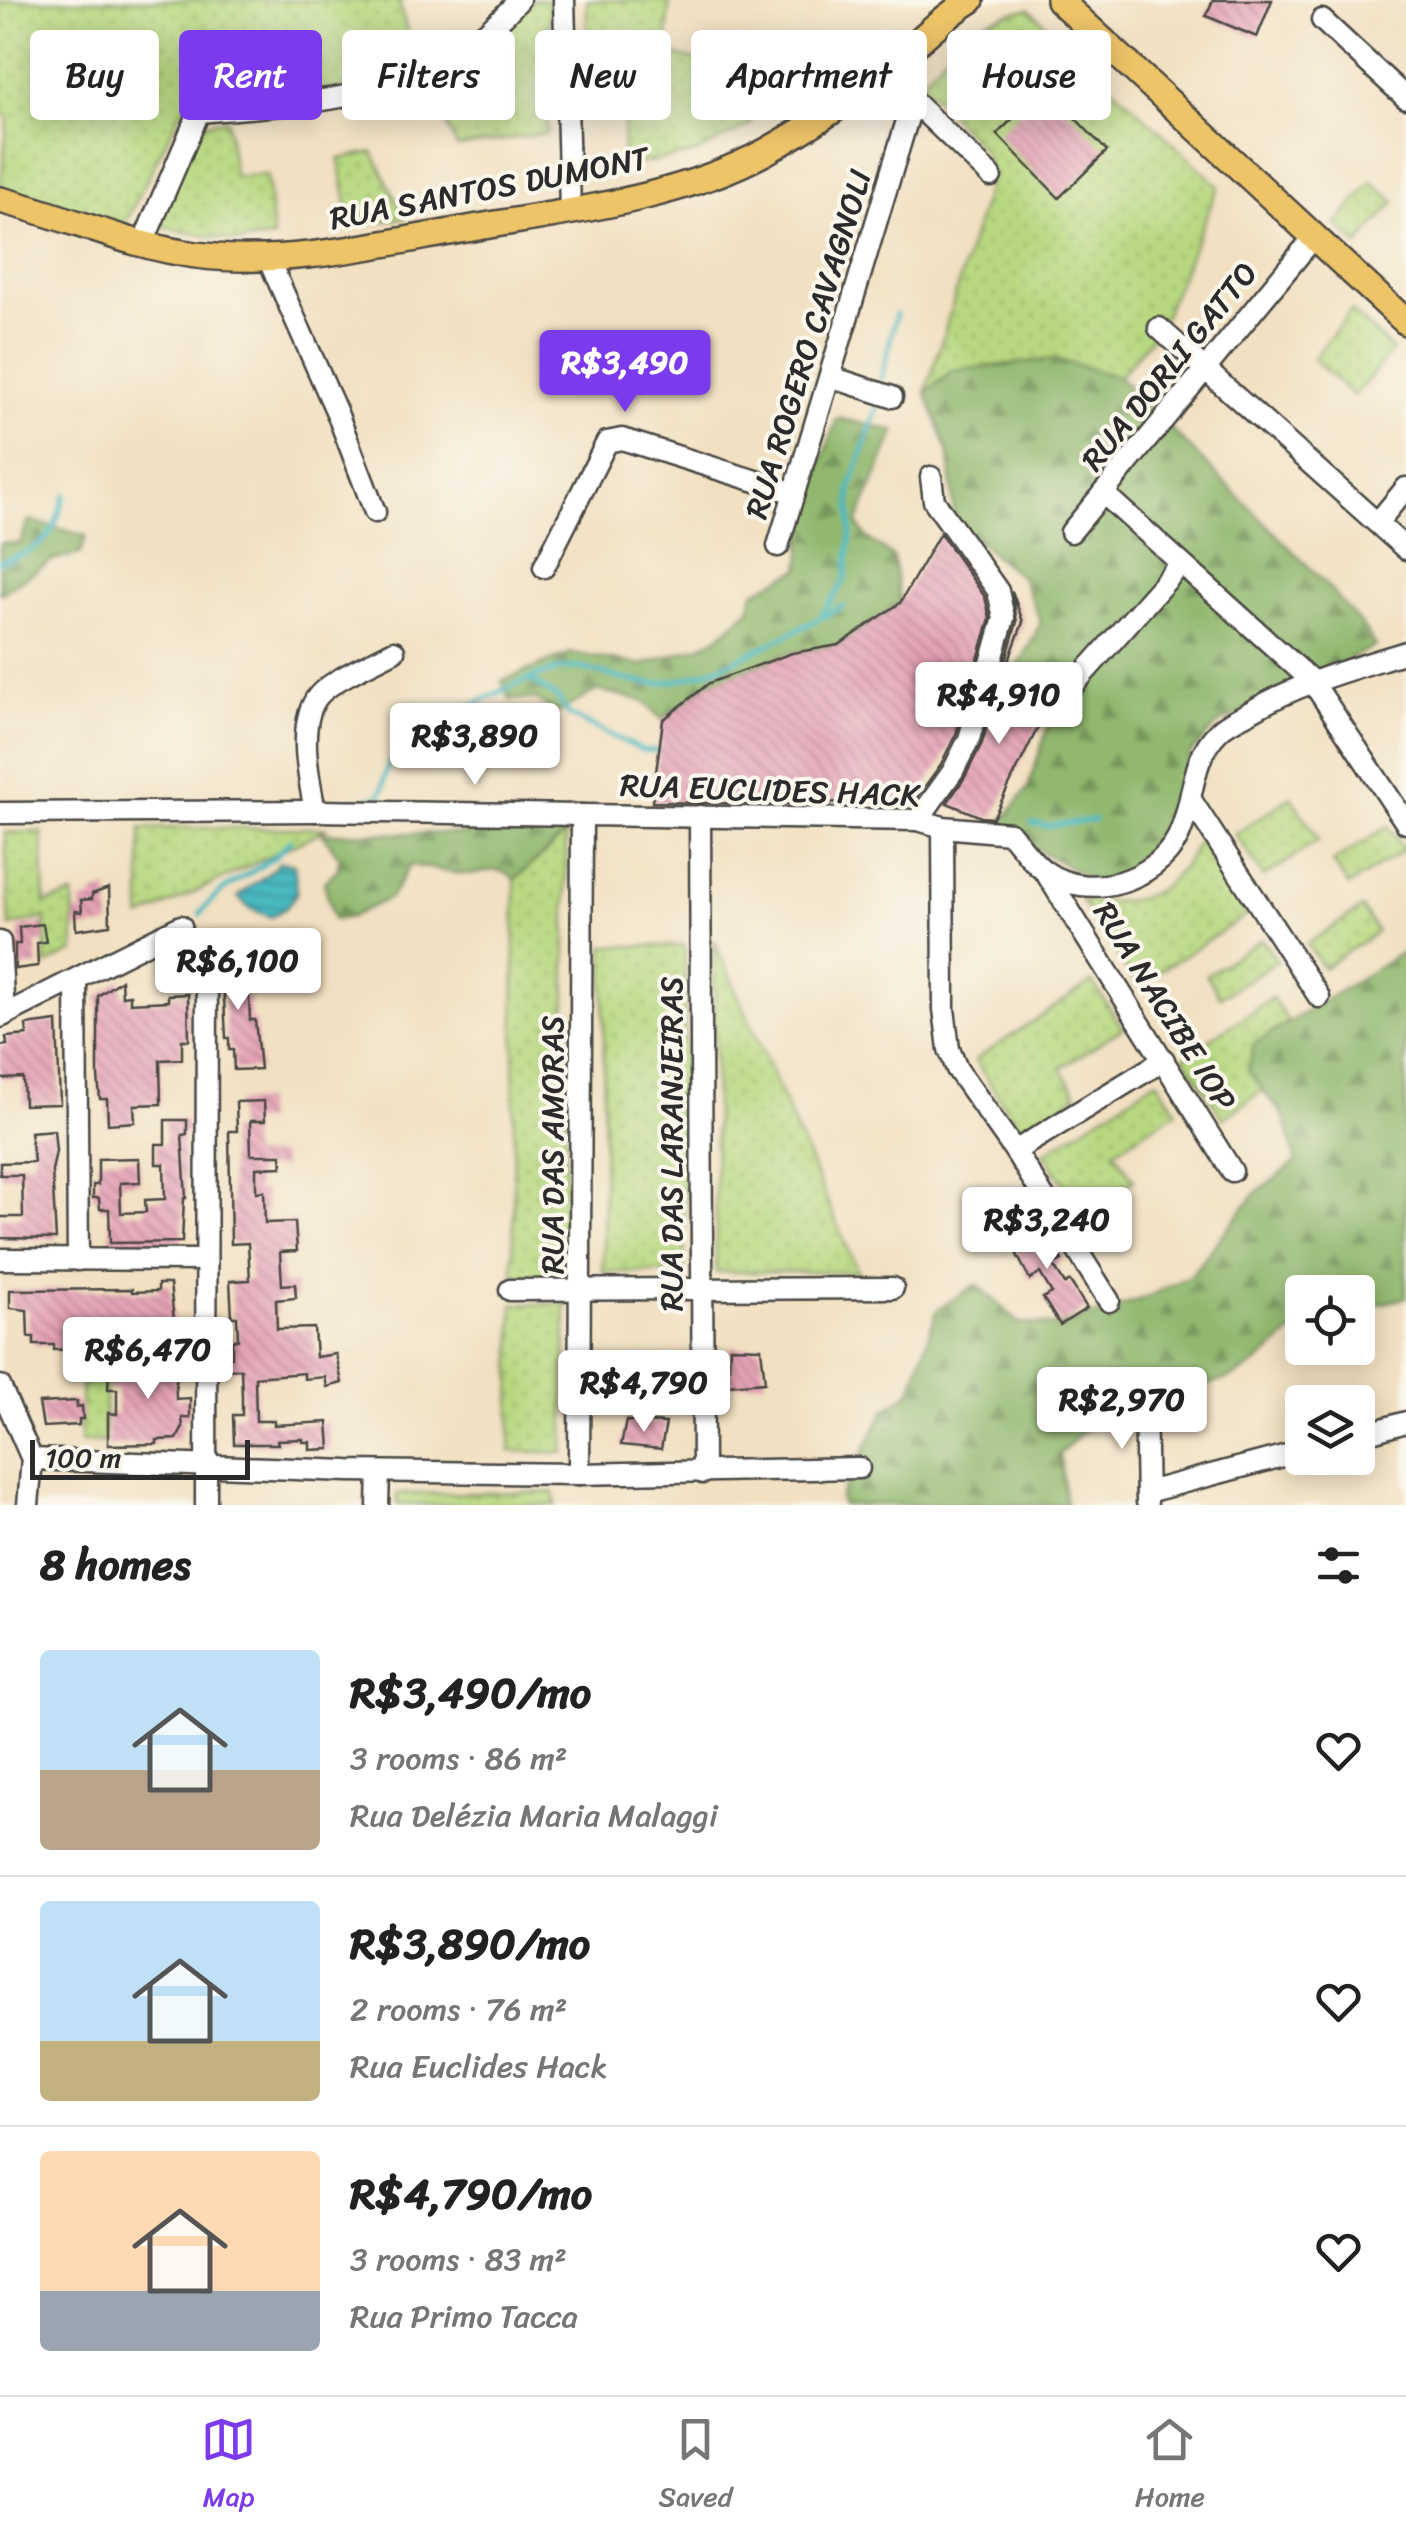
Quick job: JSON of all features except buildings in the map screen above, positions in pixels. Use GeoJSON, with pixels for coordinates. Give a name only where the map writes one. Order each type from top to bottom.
{"type":"FeatureCollection","features":[{"type":"Feature","properties":{"kind":"main road","name":"RUA SANTOS DUMONT"},"geometry":{"type":"LineString","coordinates":[[927,30],[950,8],[971,0]]}},
{"type":"Feature","properties":{"kind":"main road"},"geometry":{"type":"LineString","coordinates":[[1074,6],[1406,322]]}},
{"type":"Feature","properties":{"kind":"main road","name":"RUA SANTOS DUMONT"},"geometry":{"type":"LineString","coordinates":[[0,200],[142,245],[198,255],[268,258],[376,245],[661,191],[732,166],[817,120]]}},
{"type":"Feature","properties":{"kind":"street"},"geometry":{"type":"LineString","coordinates":[[142,245],[198,112],[329,101],[379,91],[466,50],[519,0]]}},
{"type":"Feature","properties":{"kind":"street"},"geometry":{"type":"LineString","coordinates":[[564,0],[570,210]]}},
{"type":"Feature","properties":{"kind":"street"},"geometry":{"type":"LineString","coordinates":[[1322,20],[1406,98]]}},
{"type":"Feature","properties":{"kind":"street"},"geometry":{"type":"LineString","coordinates":[[927,114],[991,176]]}},
{"type":"Feature","properties":{"kind":"street","name":"RUA ROGERO CAVAGNOLI"},"geometry":{"type":"LineString","coordinates":[[778,546],[907,120]]}},
{"type":"Feature","properties":{"kind":"street","name":"RUA DORLI GATTO"},"geometry":{"type":"LineString","coordinates":[[1071,532],[1314,237]]}},
{"type":"Feature","properties":{"kind":"street"},"geometry":{"type":"LineString","coordinates":[[268,258],[338,413],[376,512]]}},
{"type":"Feature","properties":{"kind":"street"},"geometry":{"type":"LineString","coordinates":[[1160,328],[1406,549]]}},
{"type":"Feature","properties":{"kind":"street"},"geometry":{"type":"LineString","coordinates":[[831,376],[892,397]]}},
{"type":"Feature","properties":{"kind":"street"},"geometry":{"type":"LineString","coordinates":[[544,567],[607,442],[622,440],[794,494]]}},
{"type":"Feature","properties":{"kind":"street"},"geometry":{"type":"LineString","coordinates":[[918,820],[953,770],[969,738],[1004,618],[998,591],[934,501],[931,477]]}},
{"type":"Feature","properties":{"kind":"street"},"geometry":{"type":"LineString","coordinates":[[1378,522],[1406,488]]}},
{"type":"Feature","properties":{"kind":"street"},"geometry":{"type":"LineString","coordinates":[[1103,494],[1312,681],[1406,822]]}},
{"type":"Feature","properties":{"kind":"street"},"geometry":{"type":"LineString","coordinates":[[1068,691],[1181,564]]}},
{"type":"Feature","properties":{"kind":"street"},"geometry":{"type":"LineString","coordinates":[[315,811],[307,772],[308,713],[321,693],[394,651]]}},
{"type":"Feature","properties":{"kind":"street"},"geometry":{"type":"LineString","coordinates":[[1046,873],[1096,885],[1115,885],[1156,867],[1178,838],[1192,800],[1199,759],[1221,728],[1281,693],[1406,652]]}},
{"type":"Feature","properties":{"kind":"street"},"geometry":{"type":"LineString","coordinates":[[1192,800],[1319,997]]}},
{"type":"Feature","properties":{"kind":"street","name":"RUA EUCLIDES HACK"},"geometry":{"type":"LineString","coordinates":[[0,813],[315,811],[918,820],[1010,833],[1046,873]]}},
{"type":"Feature","properties":{"kind":"street","name":"RUA DAS AMORAS"},"geometry":{"type":"LineString","coordinates":[[579,1474],[582,815]]}},
{"type":"Feature","properties":{"kind":"street","name":"RUA DAS LARANJEIRAS"},"geometry":{"type":"LineString","coordinates":[[700,816],[703,1473]]}},
{"type":"Feature","properties":{"kind":"street"},"geometry":{"type":"LineString","coordinates":[[943,826],[944,1009],[948,1049],[957,1070],[1015,1151],[1109,1301]]}},
{"type":"Feature","properties":{"kind":"street","name":"RUA NACIBE IOP"},"geometry":{"type":"LineString","coordinates":[[1046,873],[1232,1171]]}},
{"type":"Feature","properties":{"kind":"street"},"geometry":{"type":"LineString","coordinates":[[0,942],[2,1016],[180,926]]}},
{"type":"Feature","properties":{"kind":"street"},"geometry":{"type":"LineString","coordinates":[[206,1505],[207,942]]}},
{"type":"Feature","properties":{"kind":"street"},"geometry":{"type":"LineString","coordinates":[[76,980],[78,1260]]}},
{"type":"Feature","properties":{"kind":"street"},"geometry":{"type":"LineString","coordinates":[[1015,1151],[1164,1060]]}},
{"type":"Feature","properties":{"kind":"street"},"geometry":{"type":"LineString","coordinates":[[0,1260],[206,1260]]}},
{"type":"Feature","properties":{"kind":"street"},"geometry":{"type":"LineString","coordinates":[[510,1290],[893,1288]]}},
{"type":"Feature","properties":{"kind":"street"},"geometry":{"type":"LineString","coordinates":[[0,1386],[32,1459],[28,1505]]}},
{"type":"Feature","properties":{"kind":"street"},"geometry":{"type":"LineString","coordinates":[[1145,1399],[1147,1498],[1285,1456]]}},
{"type":"Feature","properties":{"kind":"street"},"geometry":{"type":"LineString","coordinates":[[0,1438],[15,1420]]}},
{"type":"Feature","properties":{"kind":"street"},"geometry":{"type":"LineString","coordinates":[[1375,1431],[1406,1422]]}},
{"type":"Feature","properties":{"kind":"street"},"geometry":{"type":"LineString","coordinates":[[32,1459],[378,1472],[703,1473],[858,1468]]}},
{"type":"Feature","properties":{"kind":"street"},"geometry":{"type":"LineString","coordinates":[[378,1472],[378,1505]]}},
{"type":"Feature","properties":{"kind":"green space"},"geometry":{"type":"Polygon","coordinates":[[[0,0],[401,0],[407,30],[342,30],[342,88],[322,90],[322,30],[179,30],[179,116],[124,225],[0,189],[8,117],[0,111],[0,0]]]}},
{"type":"Feature","properties":{"kind":"green space"},"geometry":{"type":"Polygon","coordinates":[[[533,0],[550,0],[549,30],[535,30],[535,120],[547,120],[547,133],[457,147],[445,120],[515,120],[515,30],[500,30],[533,0]]]}},
{"type":"Feature","properties":{"kind":"green space"},"geometry":{"type":"Polygon","coordinates":[[[587,0],[670,0],[668,30],[587,30],[587,0]]]}},
{"type":"Feature","properties":{"kind":"green space"},"geometry":{"type":"Polygon","coordinates":[[[1029,9],[1052,30],[973,30],[1009,13],[1029,9]]]}},
{"type":"Feature","properties":{"kind":"green space"},"geometry":{"type":"Polygon","coordinates":[[[671,54],[691,59],[691,120],[751,120],[751,124],[696,153],[621,167],[624,120],[671,120],[671,54]]]}},
{"type":"Feature","properties":{"kind":"green space"},"geometry":{"type":"Polygon","coordinates":[[[947,54],[947,111],[927,89],[927,76],[947,54]]]}},
{"type":"Feature","properties":{"kind":"green space"},"geometry":{"type":"Polygon","coordinates":[[[1111,85],[1219,186],[1159,328],[1119,377],[1055,359],[953,371],[926,392],[991,176],[984,152],[955,120],[1111,120],[1111,85]]]}},
{"type":"Feature","properties":{"kind":"green space"},"geometry":{"type":"Polygon","coordinates":[[[227,120],[234,176],[267,175],[273,238],[238,242],[156,226],[200,124],[227,120]]]}},
{"type":"Feature","properties":{"kind":"green space"},"geometry":{"type":"Polygon","coordinates":[[[373,152],[405,218],[351,225],[339,159],[373,152]]]}},
{"type":"Feature","properties":{"kind":"green space"},"geometry":{"type":"Polygon","coordinates":[[[1372,182],[1395,202],[1358,245],[1336,225],[1372,182]]]}},
{"type":"Feature","properties":{"kind":"green space"},"geometry":{"type":"Polygon","coordinates":[[[1351,311],[1393,350],[1354,396],[1313,359],[1351,311]]]}},
{"type":"Feature","properties":{"kind":"green space"},"geometry":{"type":"Polygon","coordinates":[[[1055,359],[1119,377],[1322,580],[1375,646],[1218,724],[1191,753],[1168,834],[1152,861],[1120,879],[1092,880],[998,828],[1028,788],[1052,714],[1014,675],[1041,622],[1022,578],[955,522],[949,455],[926,392],[953,371],[1055,359]]]}},
{"type":"Feature","properties":{"kind":"green space"},"geometry":{"type":"Polygon","coordinates":[[[837,418],[895,431],[857,523],[866,537],[893,557],[900,603],[839,645],[792,653],[709,683],[663,720],[643,701],[598,690],[557,713],[535,699],[510,699],[502,681],[571,653],[642,665],[701,646],[719,637],[750,609],[754,591],[800,569],[799,529],[837,418]]]}},
{"type":"Feature","properties":{"kind":"green space"},"geometry":{"type":"Polygon","coordinates":[[[29,520],[86,536],[80,554],[53,560],[0,594],[0,543],[20,544],[29,520]]]}},
{"type":"Feature","properties":{"kind":"green space"},"geometry":{"type":"Polygon","coordinates":[[[1291,797],[1319,840],[1264,877],[1235,834],[1291,797]]]}},
{"type":"Feature","properties":{"kind":"green space"},"geometry":{"type":"Polygon","coordinates":[[[1388,826],[1404,850],[1348,886],[1333,862],[1388,826]]]}},
{"type":"Feature","properties":{"kind":"green space"},"geometry":{"type":"Polygon","coordinates":[[[141,828],[328,828],[141,918],[141,828]]]}},
{"type":"Feature","properties":{"kind":"green space"},"geometry":{"type":"Polygon","coordinates":[[[42,832],[45,903],[73,895],[74,951],[46,965],[45,918],[10,926],[5,833],[42,832]]]}},
{"type":"Feature","properties":{"kind":"green space"},"geometry":{"type":"Polygon","coordinates":[[[322,833],[566,834],[515,879],[497,871],[461,874],[410,865],[391,897],[351,917],[334,920],[324,882],[337,870],[340,858],[322,833]]]}},
{"type":"Feature","properties":{"kind":"green space"},"geometry":{"type":"Polygon","coordinates":[[[566,834],[566,1276],[513,1276],[515,879],[566,834]]]}},
{"type":"Feature","properties":{"kind":"green space"},"geometry":{"type":"Polygon","coordinates":[[[1199,840],[1247,915],[1137,986],[1081,900],[1120,902],[1152,893],[1177,873],[1199,840]]]}},
{"type":"Feature","properties":{"kind":"green space"},"geometry":{"type":"Polygon","coordinates":[[[1362,908],[1377,932],[1323,968],[1307,944],[1362,908]]]}},
{"type":"Feature","properties":{"kind":"green space"},"geometry":{"type":"Polygon","coordinates":[[[1262,939],[1277,961],[1220,997],[1206,975],[1262,939]]]}},
{"type":"Feature","properties":{"kind":"green space"},"geometry":{"type":"Polygon","coordinates":[[[714,940],[858,1272],[716,1272],[714,940]]]}},
{"type":"Feature","properties":{"kind":"green space"},"geometry":{"type":"Polygon","coordinates":[[[604,946],[685,946],[684,1272],[603,1272],[604,946]]]}},
{"type":"Feature","properties":{"kind":"green space"},"geometry":{"type":"Polygon","coordinates":[[[1406,950],[1406,1298],[1375,1305],[1375,1275],[1285,1275],[1285,1339],[1245,1370],[1216,1382],[1185,1386],[1138,1378],[1060,1454],[1066,1505],[842,1505],[840,1497],[885,1410],[911,1391],[937,1310],[977,1284],[1019,1323],[1061,1326],[1145,1298],[1191,1275],[1254,1195],[1296,1162],[1285,1118],[1248,1071],[1254,1044],[1406,950]]]}},
{"type":"Feature","properties":{"kind":"green space"},"geometry":{"type":"Polygon","coordinates":[[[1092,982],[1123,1028],[1061,1068],[1077,1095],[1021,1132],[975,1060],[1092,982]]]}},
{"type":"Feature","properties":{"kind":"green space"},"geometry":{"type":"Polygon","coordinates":[[[1272,998],[1327,1080],[1271,1084],[1223,1119],[1184,1057],[1272,998]]]}},
{"type":"Feature","properties":{"kind":"green space"},"geometry":{"type":"Polygon","coordinates":[[[1157,1080],[1177,1111],[1114,1151],[1134,1180],[1083,1214],[1044,1153],[1157,1080]]]}},
{"type":"Feature","properties":{"kind":"green space"},"geometry":{"type":"Polygon","coordinates":[[[513,1304],[566,1304],[564,1453],[510,1451],[513,1304]]]}},
{"type":"Feature","properties":{"kind":"green space"},"geometry":{"type":"Polygon","coordinates":[[[82,1364],[106,1364],[104,1442],[80,1442],[82,1364]]]}},
{"type":"Feature","properties":{"kind":"green space"},"geometry":{"type":"Polygon","coordinates":[[[554,1492],[556,1505],[397,1505],[397,1494],[554,1492]]]}},
{"type":"Feature","properties":{"kind":"water"},"geometry":{"type":"Polygon","coordinates":[[[279,862],[294,864],[297,892],[287,907],[271,917],[249,908],[238,897],[279,862]]]}},
{"type":"Feature","properties":{"kind":"waterway"},"geometry":{"type":"LineString","coordinates":[[881,381],[896,314]]}},
{"type":"Feature","properties":{"kind":"waterway"},"geometry":{"type":"LineString","coordinates":[[822,615],[845,580],[851,534],[850,490],[878,405]]}},
{"type":"Feature","properties":{"kind":"waterway"},"geometry":{"type":"LineString","coordinates":[[0,562],[44,540],[65,495]]}},
{"type":"Feature","properties":{"kind":"waterway"},"geometry":{"type":"LineString","coordinates":[[353,802],[380,796],[391,761],[412,752],[447,721],[496,693],[533,678],[579,668],[640,682],[683,679],[754,651],[844,606]]}},
{"type":"Feature","properties":{"kind":"waterway"},"geometry":{"type":"LineString","coordinates":[[530,680],[557,697],[569,715],[642,750],[664,751]]}},
{"type":"Feature","properties":{"kind":"waterway"},"geometry":{"type":"LineString","coordinates":[[1032,823],[1048,826],[1094,820]]}},
{"type":"Feature","properties":{"kind":"waterway"},"geometry":{"type":"LineString","coordinates":[[200,914],[222,891],[270,860],[290,840]]}}]}
